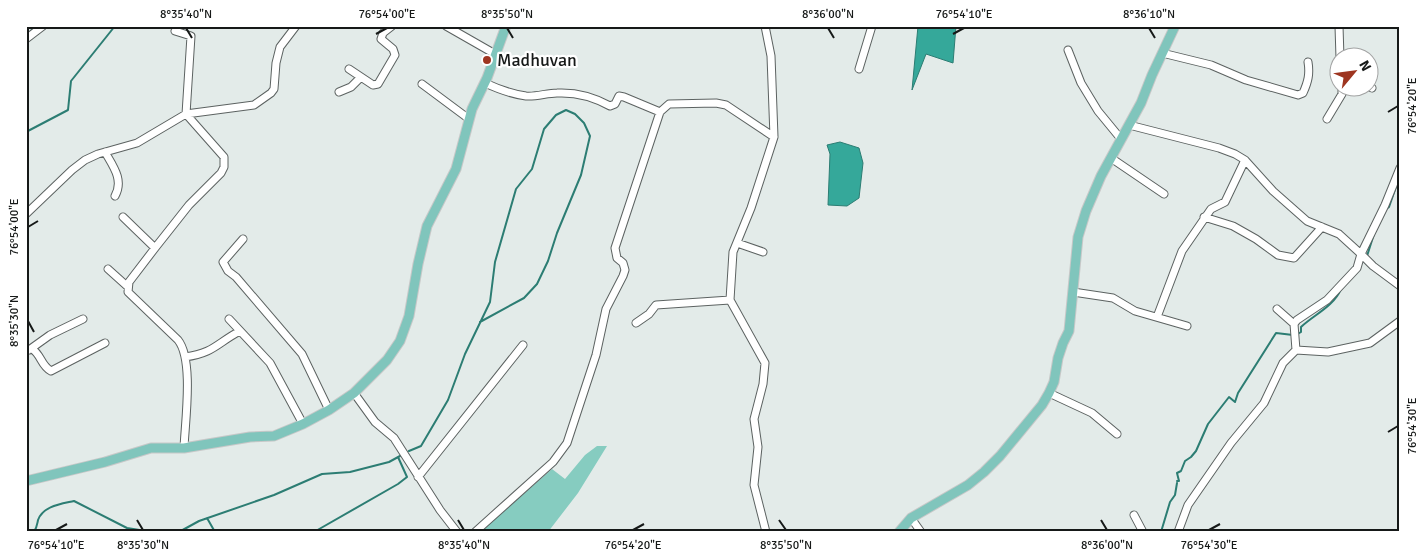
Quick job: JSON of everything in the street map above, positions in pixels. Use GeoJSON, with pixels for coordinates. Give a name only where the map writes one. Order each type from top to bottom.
{"type":"FeatureCollection","features":[{"type":"Feature","properties":{"kind":"main road"},"geometry":{"type":"LineString","coordinates":[[26,482],[151,448],[184,448],[250,437],[274,436],[303,424],[329,410],[354,393],[387,360],[400,340],[409,316],[418,264],[428,226],[456,169],[469,119],[485,83],[506,26]]}},
{"type":"Feature","properties":{"kind":"main road"},"geometry":{"type":"LineString","coordinates":[[899,532],[911,518],[968,485],[984,472],[1049,394],[1054,382],[1060,350],[1069,330],[1078,237],[1089,205],[1175,26]]}},
{"type":"Feature","properties":{"kind":"street"},"geometry":{"type":"LineString","coordinates":[[26,38],[43,26]]}},
{"type":"Feature","properties":{"kind":"street"},"geometry":{"type":"LineString","coordinates":[[26,214],[84,160],[138,143],[186,114],[254,105],[274,89],[276,63],[280,46],[296,26]]}},
{"type":"Feature","properties":{"kind":"street"},"geometry":{"type":"LineString","coordinates":[[350,69],[375,86],[378,84],[395,55],[393,49],[381,39],[383,33],[392,26]]}},
{"type":"Feature","properties":{"kind":"street"},"geometry":{"type":"LineString","coordinates":[[446,26],[495,54]]}},
{"type":"Feature","properties":{"kind":"street"},"geometry":{"type":"LineString","coordinates":[[765,26],[771,56],[774,137],[751,208],[733,252],[730,300],[765,363],[763,384],[754,419],[758,447],[754,485],[766,532]]}},
{"type":"Feature","properties":{"kind":"street"},"geometry":{"type":"LineString","coordinates":[[859,68],[872,26]]}},
{"type":"Feature","properties":{"kind":"street"},"geometry":{"type":"LineString","coordinates":[[1339,26],[1340,48]]}},
{"type":"Feature","properties":{"kind":"street"},"geometry":{"type":"LineString","coordinates":[[175,31],[191,36],[186,114],[224,157],[224,166],[221,173],[189,205],[155,248],[130,282],[128,292],[181,344],[185,356],[187,399],[184,448]]}},
{"type":"Feature","properties":{"kind":"street"},"geometry":{"type":"LineString","coordinates":[[1068,50],[1081,83],[1098,111],[1120,139]]}},
{"type":"Feature","properties":{"kind":"street"},"geometry":{"type":"LineString","coordinates":[[1162,53],[1211,66],[1246,80],[1298,95],[1303,92],[1307,82],[1310,72],[1308,62]]}},
{"type":"Feature","properties":{"kind":"street"},"geometry":{"type":"LineString","coordinates":[[339,92],[351,87],[361,77]]}},
{"type":"Feature","properties":{"kind":"street"},"geometry":{"type":"LineString","coordinates":[[485,83],[506,93],[528,96],[558,93],[586,95],[610,106],[615,104],[619,96],[624,96],[660,112]]}},
{"type":"Feature","properties":{"kind":"street"},"geometry":{"type":"LineString","coordinates":[[422,84],[469,119]]}},
{"type":"Feature","properties":{"kind":"street"},"geometry":{"type":"LineString","coordinates":[[1327,119],[1340,98]]}},
{"type":"Feature","properties":{"kind":"street"},"geometry":{"type":"LineString","coordinates":[[475,532],[554,462],[567,443],[596,355],[606,309],[624,276],[623,263],[617,258],[615,248],[660,112],[670,104],[726,105],[774,137]]}},
{"type":"Feature","properties":{"kind":"street"},"geometry":{"type":"LineString","coordinates":[[1129,125],[1219,148],[1235,154],[1245,160],[1273,191],[1307,221],[1339,234],[1373,266],[1400,286]]}},
{"type":"Feature","properties":{"kind":"street"},"geometry":{"type":"LineString","coordinates":[[105,152],[118,176],[118,190],[115,196]]}},
{"type":"Feature","properties":{"kind":"street"},"geometry":{"type":"LineString","coordinates":[[1111,158],[1164,194]]}},
{"type":"Feature","properties":{"kind":"street"},"geometry":{"type":"LineString","coordinates":[[1156,318],[1182,251],[1211,209],[1225,202],[1245,160]]}},
{"type":"Feature","properties":{"kind":"street"},"geometry":{"type":"LineString","coordinates":[[1294,324],[1304,314],[1327,300],[1357,268],[1361,254],[1400,168]]}},
{"type":"Feature","properties":{"kind":"street"},"geometry":{"type":"LineString","coordinates":[[123,217],[155,248]]}},
{"type":"Feature","properties":{"kind":"street"},"geometry":{"type":"LineString","coordinates":[[1204,217],[1233,226],[1256,239],[1278,255],[1294,258],[1322,227]]}},
{"type":"Feature","properties":{"kind":"street"},"geometry":{"type":"LineString","coordinates":[[244,239],[223,262],[228,271],[236,277],[302,354],[329,410]]}},
{"type":"Feature","properties":{"kind":"street"},"geometry":{"type":"LineString","coordinates":[[737,243],[763,252]]}},
{"type":"Feature","properties":{"kind":"street"},"geometry":{"type":"LineString","coordinates":[[108,269],[128,287]]}},
{"type":"Feature","properties":{"kind":"street"},"geometry":{"type":"LineString","coordinates":[[1073,292],[1113,298],[1135,311],[1187,326]]}},
{"type":"Feature","properties":{"kind":"street"},"geometry":{"type":"LineString","coordinates":[[636,323],[649,314],[656,306],[730,300]]}},
{"type":"Feature","properties":{"kind":"street"},"geometry":{"type":"LineString","coordinates":[[1277,309],[1294,324],[1296,350]]}},
{"type":"Feature","properties":{"kind":"street"},"geometry":{"type":"LineString","coordinates":[[229,319],[270,363],[303,424]]}},
{"type":"Feature","properties":{"kind":"street"},"geometry":{"type":"LineString","coordinates":[[28,350],[50,335],[83,320]]}},
{"type":"Feature","properties":{"kind":"street"},"geometry":{"type":"LineString","coordinates":[[1178,532],[1188,505],[1231,443],[1264,403],[1283,363],[1296,350],[1328,352],[1370,343],[1400,321]]}},
{"type":"Feature","properties":{"kind":"street"},"geometry":{"type":"LineString","coordinates":[[185,356],[201,354],[217,347],[240,331]]}},
{"type":"Feature","properties":{"kind":"street"},"geometry":{"type":"LineString","coordinates":[[28,350],[36,351],[44,366],[51,371],[105,343]]}},
{"type":"Feature","properties":{"kind":"street"},"geometry":{"type":"LineString","coordinates":[[418,477],[523,345]]}},
{"type":"Feature","properties":{"kind":"street"},"geometry":{"type":"LineString","coordinates":[[354,393],[374,422],[394,438],[418,477],[457,532]]}},
{"type":"Feature","properties":{"kind":"street"},"geometry":{"type":"LineString","coordinates":[[1049,394],[1092,413],[1117,434]]}},
{"type":"Feature","properties":{"kind":"street"},"geometry":{"type":"LineString","coordinates":[[1134,515],[1143,532]]}},
{"type":"Feature","properties":{"kind":"street"},"geometry":{"type":"LineString","coordinates":[[911,518],[921,532]]}},
{"type":"Feature","properties":{"kind":"shaded area"},"geometry":{"type":"Polygon","coordinates":[[[918,26],[956,26],[953,63],[926,54],[912,90],[918,26]]]}},
{"type":"Feature","properties":{"kind":"shaded area"},"geometry":{"type":"Polygon","coordinates":[[[840,142],[859,148],[863,163],[859,198],[847,206],[828,205],[830,154],[827,145],[840,142]]]}},
{"type":"Feature","properties":{"kind":"shaded area"},"geometry":{"type":"Polygon","coordinates":[[[597,446],[607,446],[578,493],[548,532],[480,532],[552,469],[565,479],[585,455],[597,446]]]}},
{"type":"Feature","properties":{"kind":"waterway"},"geometry":{"type":"LineString","coordinates":[[30,32],[35,26]]}},
{"type":"Feature","properties":{"kind":"waterway"},"geometry":{"type":"LineString","coordinates":[[26,132],[68,110],[71,81],[115,26]]}},
{"type":"Feature","properties":{"kind":"waterway"},"geometry":{"type":"LineString","coordinates":[[409,451],[421,446],[448,400],[465,354],[490,302],[495,262],[516,189],[532,169],[544,129],[556,115],[566,110],[575,114],[584,123],[590,136],[581,175],[557,233],[548,261],[537,284],[524,298],[480,322]]}},
{"type":"Feature","properties":{"kind":"waterway"},"geometry":{"type":"LineString","coordinates":[[1387,208],[1398,181]]}},
{"type":"Feature","properties":{"kind":"waterway"},"geometry":{"type":"LineString","coordinates":[[1367,256],[1374,234]]}},
{"type":"Feature","properties":{"kind":"waterway"},"geometry":{"type":"LineString","coordinates":[[1296,335],[1301,332],[1301,327],[1333,301],[1341,289]]}},
{"type":"Feature","properties":{"kind":"waterway"},"geometry":{"type":"LineString","coordinates":[[1177,481],[1179,481],[1177,473],[1181,471],[1185,461],[1196,451],[1208,424],[1229,397],[1235,402],[1238,393],[1276,333],[1293,335]]}},
{"type":"Feature","properties":{"kind":"waterway"},"geometry":{"type":"LineString","coordinates":[[179,532],[199,521],[274,495],[322,474],[350,472],[389,462],[400,456]]}},
{"type":"Feature","properties":{"kind":"waterway"},"geometry":{"type":"LineString","coordinates":[[314,532],[407,477],[398,457]]}},
{"type":"Feature","properties":{"kind":"waterway"},"geometry":{"type":"LineString","coordinates":[[1161,532],[1170,502],[1175,495],[1177,483]]}},
{"type":"Feature","properties":{"kind":"waterway"},"geometry":{"type":"LineString","coordinates":[[34,532],[40,515],[53,506],[74,501],[127,528],[152,532]]}},
{"type":"Feature","properties":{"kind":"waterway"},"geometry":{"type":"LineString","coordinates":[[207,518],[215,532]]}},
{"type":"Feature","properties":{"kind":"place","name":"Madhuvan"},"geometry":{"type":"Point","coordinates":[487,60]}}]}
